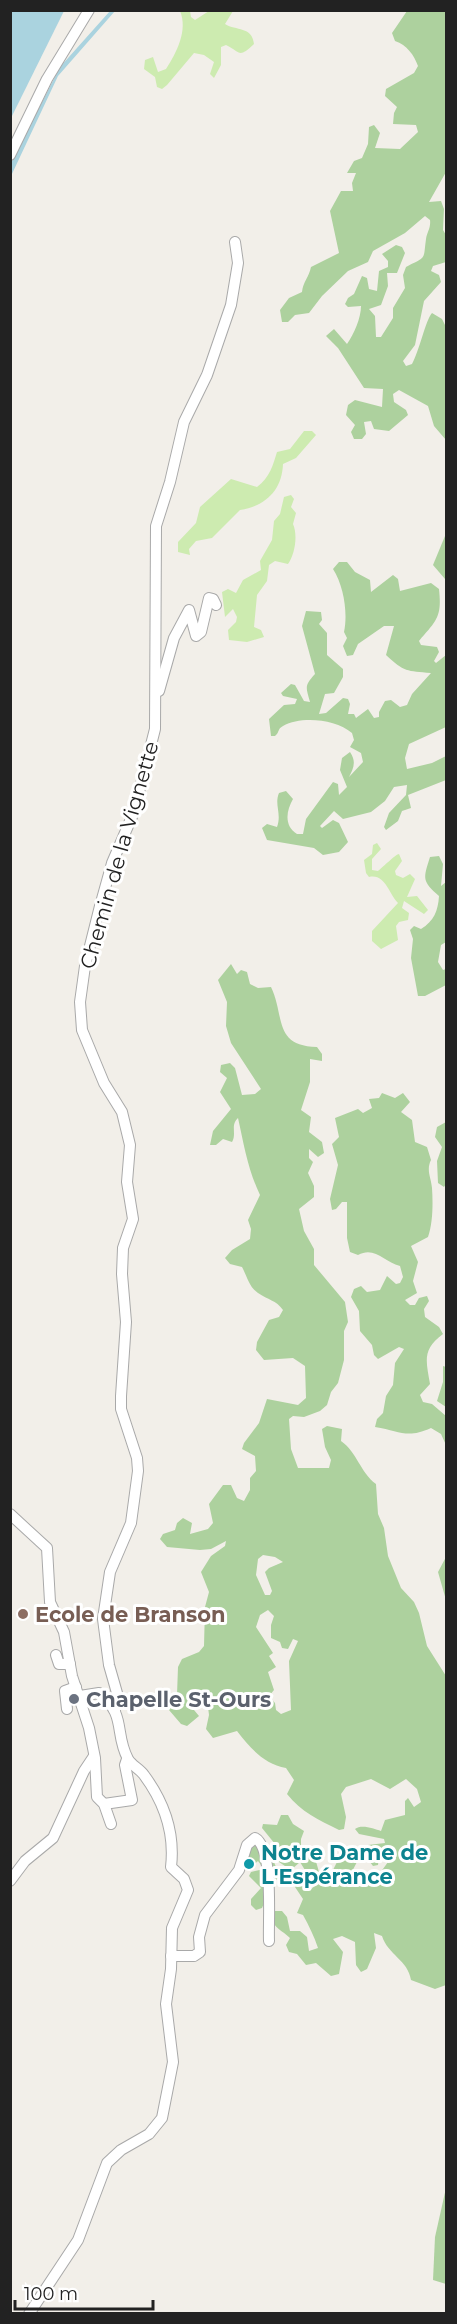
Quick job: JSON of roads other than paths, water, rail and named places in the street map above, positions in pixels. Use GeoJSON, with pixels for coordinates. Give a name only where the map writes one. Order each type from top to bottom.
{"type":"FeatureCollection","features":[{"type":"Feature","properties":{"kind":"street"},"geometry":{"type":"LineString","coordinates":[[10,155],[47,80],[89,10]]}},
{"type":"Feature","properties":{"kind":"street","name":"Chemin de la Vignette"},"geometry":{"type":"LineString","coordinates":[[104,1804],[132,1800],[125,1765],[127,1759],[115,1710],[117,1693],[109,1665],[103,1619],[110,1572],[131,1523],[138,1471],[137,1458],[121,1409],[126,1322],[122,1274],[123,1248],[133,1219],[127,1182],[130,1145],[122,1112],[104,1083],[82,1030],[80,1002],[85,966],[112,863],[134,812],[154,729],[156,705],[154,533],[184,422],[207,375],[231,305],[238,263],[235,242]]}},
{"type":"Feature","properties":{"kind":"street"},"geometry":{"type":"LineString","coordinates":[[156,705],[174,638],[189,610],[196,636],[201,632],[208,600],[213,599],[216,605]]}},
{"type":"Feature","properties":{"kind":"street"},"geometry":{"type":"LineString","coordinates":[[10,1514],[47,1548],[50,1602],[64,1632],[94,1756],[97,1797],[104,1804],[111,1824]]}},
{"type":"Feature","properties":{"kind":"street"},"geometry":{"type":"LineString","coordinates":[[56,1655],[59,1664],[70,1664]]}},
{"type":"Feature","properties":{"kind":"street"},"geometry":{"type":"LineString","coordinates":[[67,1709],[65,1691],[78,1691],[99,1693],[115,1710]]}},
{"type":"Feature","properties":{"kind":"street"},"geometry":{"type":"LineString","coordinates":[[10,1881],[25,1861],[53,1838],[78,1782],[94,1756]]}},
{"type":"Feature","properties":{"kind":"street"},"geometry":{"type":"LineString","coordinates":[[29,2313],[78,2240],[98,2193],[105,2165],[154,2129],[164,2110],[173,2062],[166,2004],[172,1928],[188,1890],[187,1884],[171,1867],[171,1835],[160,1801],[141,1771],[127,1759]]}},
{"type":"Feature","properties":{"kind":"street"},"geometry":{"type":"LineString","coordinates":[[171,1956],[194,1956],[200,1952],[199,1937],[205,1915],[236,1875],[247,1845],[255,1838],[264,1849],[267,1886],[272,1904],[269,1941]]}},
{"type":"Feature","properties":{"kind":"water"},"geometry":{"type":"Polygon","coordinates":[[[10,11],[64,11],[11,118],[10,11]]]}},
{"type":"Feature","properties":{"kind":"water"},"geometry":{"type":"Polygon","coordinates":[[[110,11],[115,11],[58,76],[11,176],[11,163],[60,67],[110,11]]]}},
{"type":"Feature","properties":{"kind":"place","name":"Ecole de Branson"},"geometry":{"type":"Point","coordinates":[23,1614]}},
{"type":"Feature","properties":{"kind":"place","name":"Chapelle St-Ours"},"geometry":{"type":"Point","coordinates":[74,1699]}},
{"type":"Feature","properties":{"kind":"place","name":"Notre Dame de L'Espérance"},"geometry":{"type":"Point","coordinates":[249,1864]}}]}
